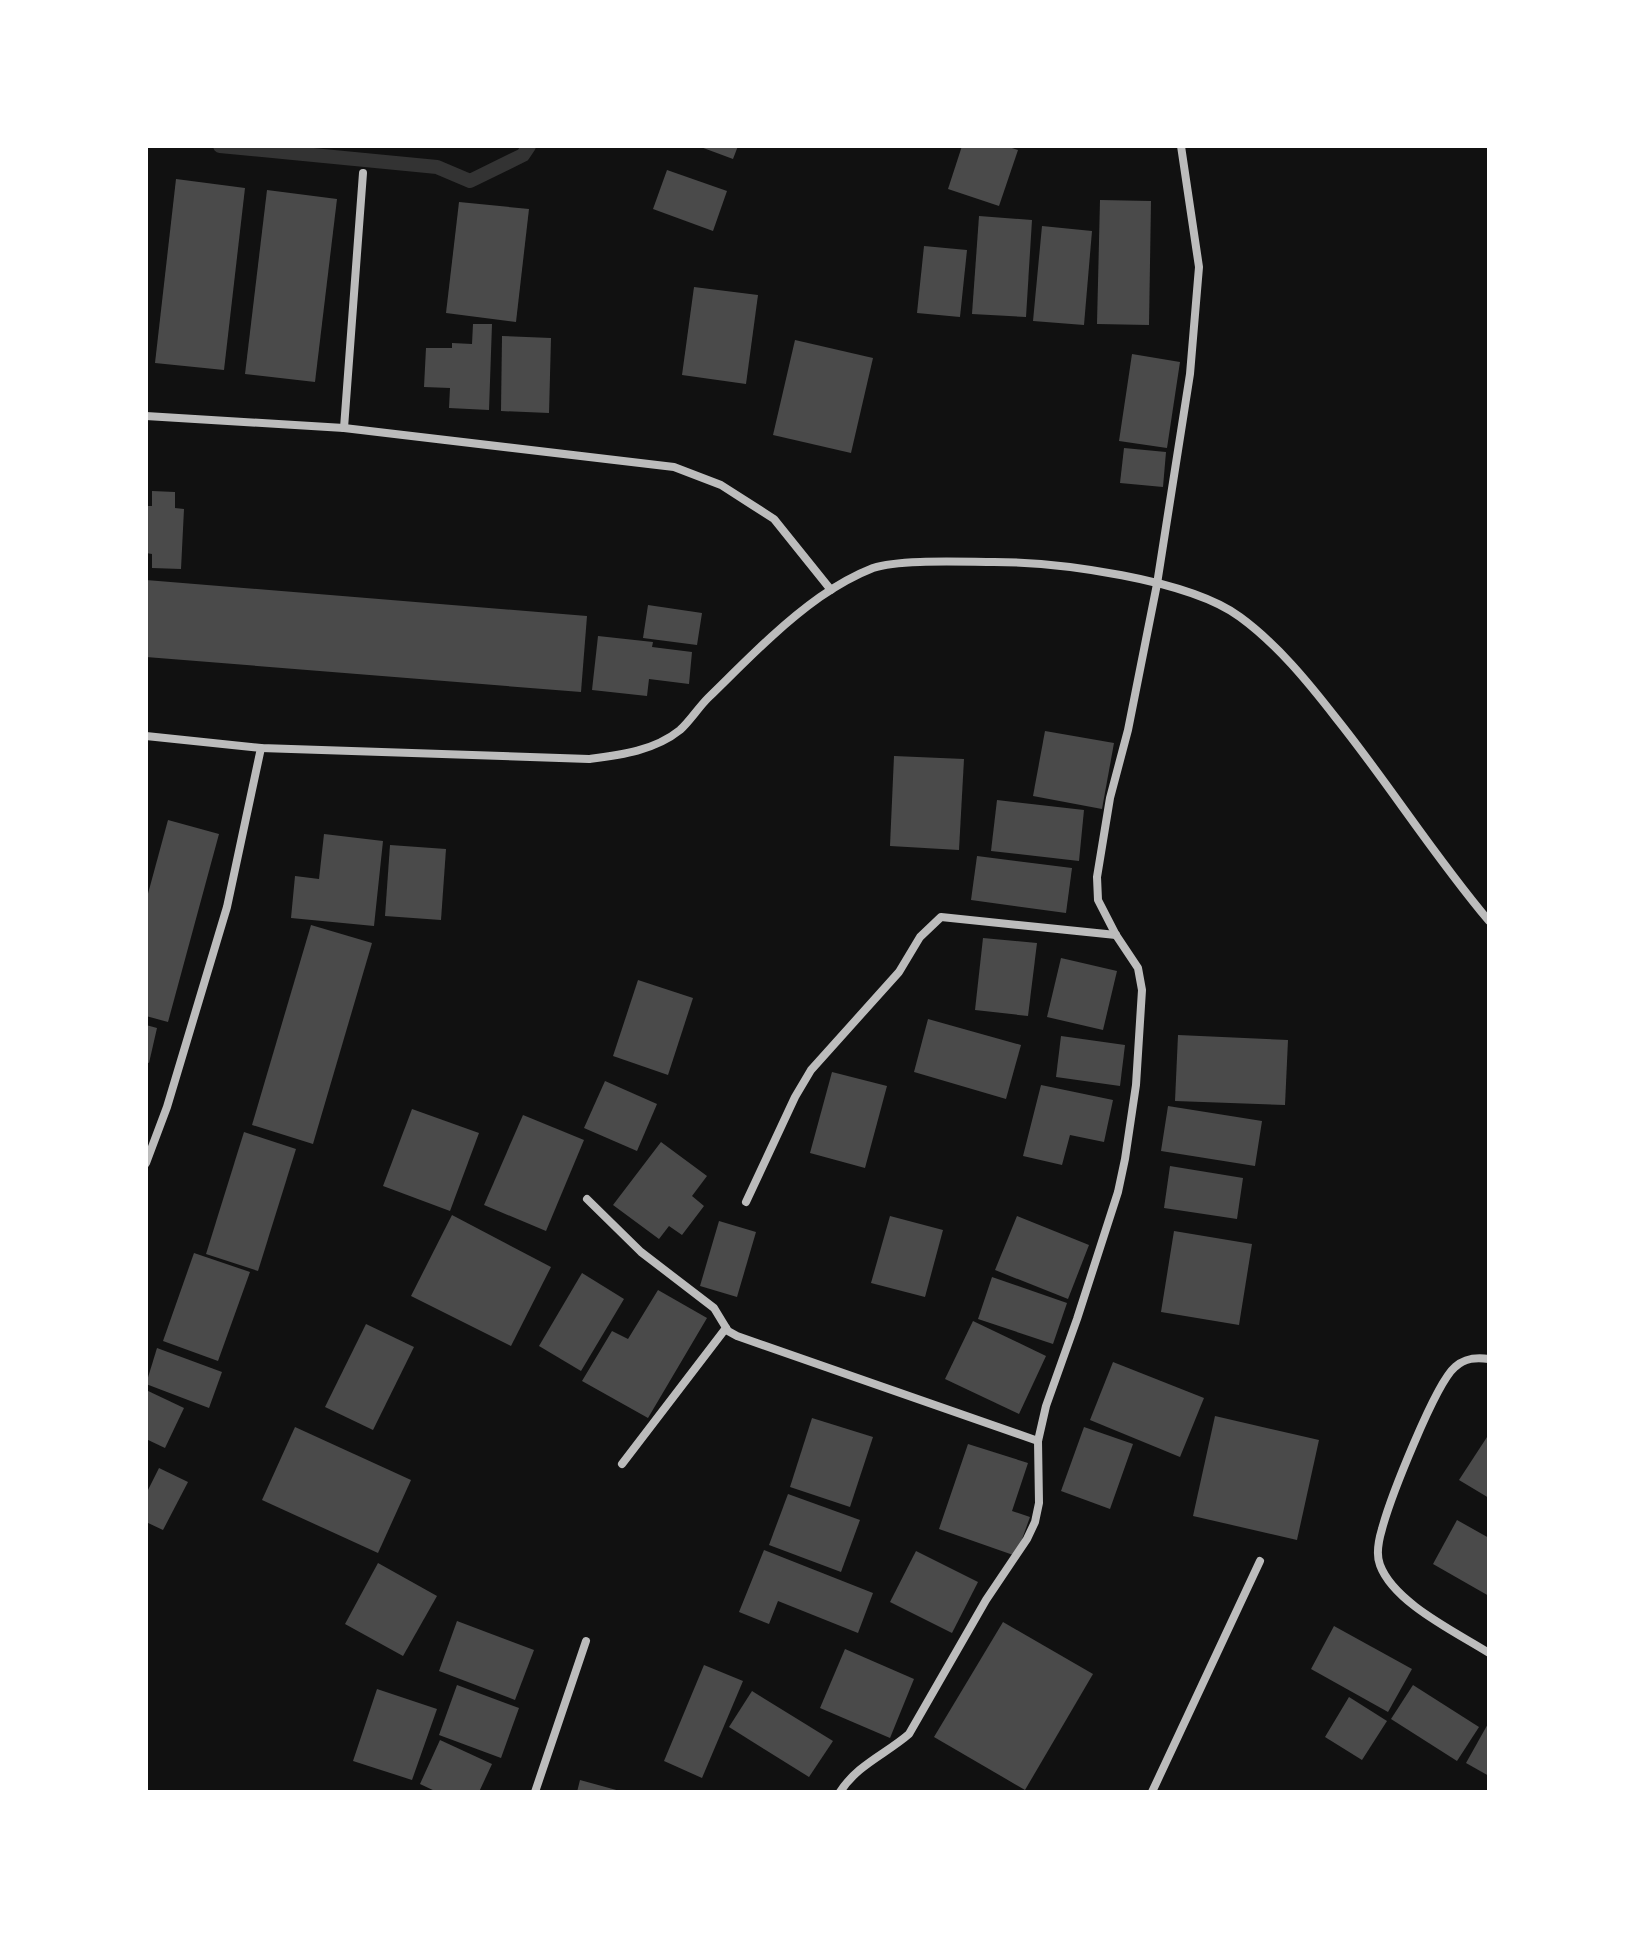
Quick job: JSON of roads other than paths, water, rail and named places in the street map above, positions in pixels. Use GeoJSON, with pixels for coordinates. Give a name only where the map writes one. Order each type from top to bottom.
{"type":"FeatureCollection","features":[{"type":"Feature","properties":{"kind":"street"},"geometry":{"type":"LineString","coordinates":[[840,1792],[856,1772],[891,1750],[909,1734],[986,1600],[1027,1539],[1039,1503],[1038,1441],[1059,1366],[1118,1192],[1131,1122],[1142,990],[1138,968],[1098,900],[1097,877],[1100,849],[1157,584],[1190,374],[1199,267],[1181,146]]}},
{"type":"Feature","properties":{"kind":"street"},"geometry":{"type":"LineString","coordinates":[[344,428],[363,173]]}},
{"type":"Feature","properties":{"kind":"street"},"geometry":{"type":"LineString","coordinates":[[146,416],[344,428],[674,467],[721,485],[774,519],[831,590]]}},
{"type":"Feature","properties":{"kind":"street"},"geometry":{"type":"LineString","coordinates":[[146,736],[261,748],[589,759],[626,755],[656,744],[680,729],[789,618],[831,590],[875,567],[918,563],[1013,562],[1056,566],[1157,584],[1197,595],[1238,615],[1307,681],[1489,921]]}},
{"type":"Feature","properties":{"kind":"street"},"geometry":{"type":"LineString","coordinates":[[146,1163],[167,1107],[227,907],[261,748]]}},
{"type":"Feature","properties":{"kind":"street"},"geometry":{"type":"LineString","coordinates":[[746,1202],[795,1097],[811,1070],[899,972],[920,937],[941,917],[1116,935]]}},
{"type":"Feature","properties":{"kind":"street"},"geometry":{"type":"LineString","coordinates":[[587,1199],[641,1252],[714,1308],[726,1328],[737,1336],[1038,1441]]}},
{"type":"Feature","properties":{"kind":"street"},"geometry":{"type":"LineString","coordinates":[[622,1464],[726,1328]]}},
{"type":"Feature","properties":{"kind":"street"},"geometry":{"type":"LineString","coordinates":[[1489,1359],[1473,1357],[1461,1362],[1452,1368],[1438,1390],[1394,1492],[1381,1531],[1379,1562],[1385,1575],[1404,1598],[1489,1653]]}},
{"type":"Feature","properties":{"kind":"street"},"geometry":{"type":"LineString","coordinates":[[1152,1792],[1260,1561]]}},
{"type":"Feature","properties":{"kind":"street"},"geometry":{"type":"LineString","coordinates":[[535,1792],[586,1641]]}},
{"type":"Feature","properties":{"kind":"waterway"},"geometry":{"type":"LineString","coordinates":[[220,146],[437,167],[470,181],[523,155],[529,146]]}}]}
